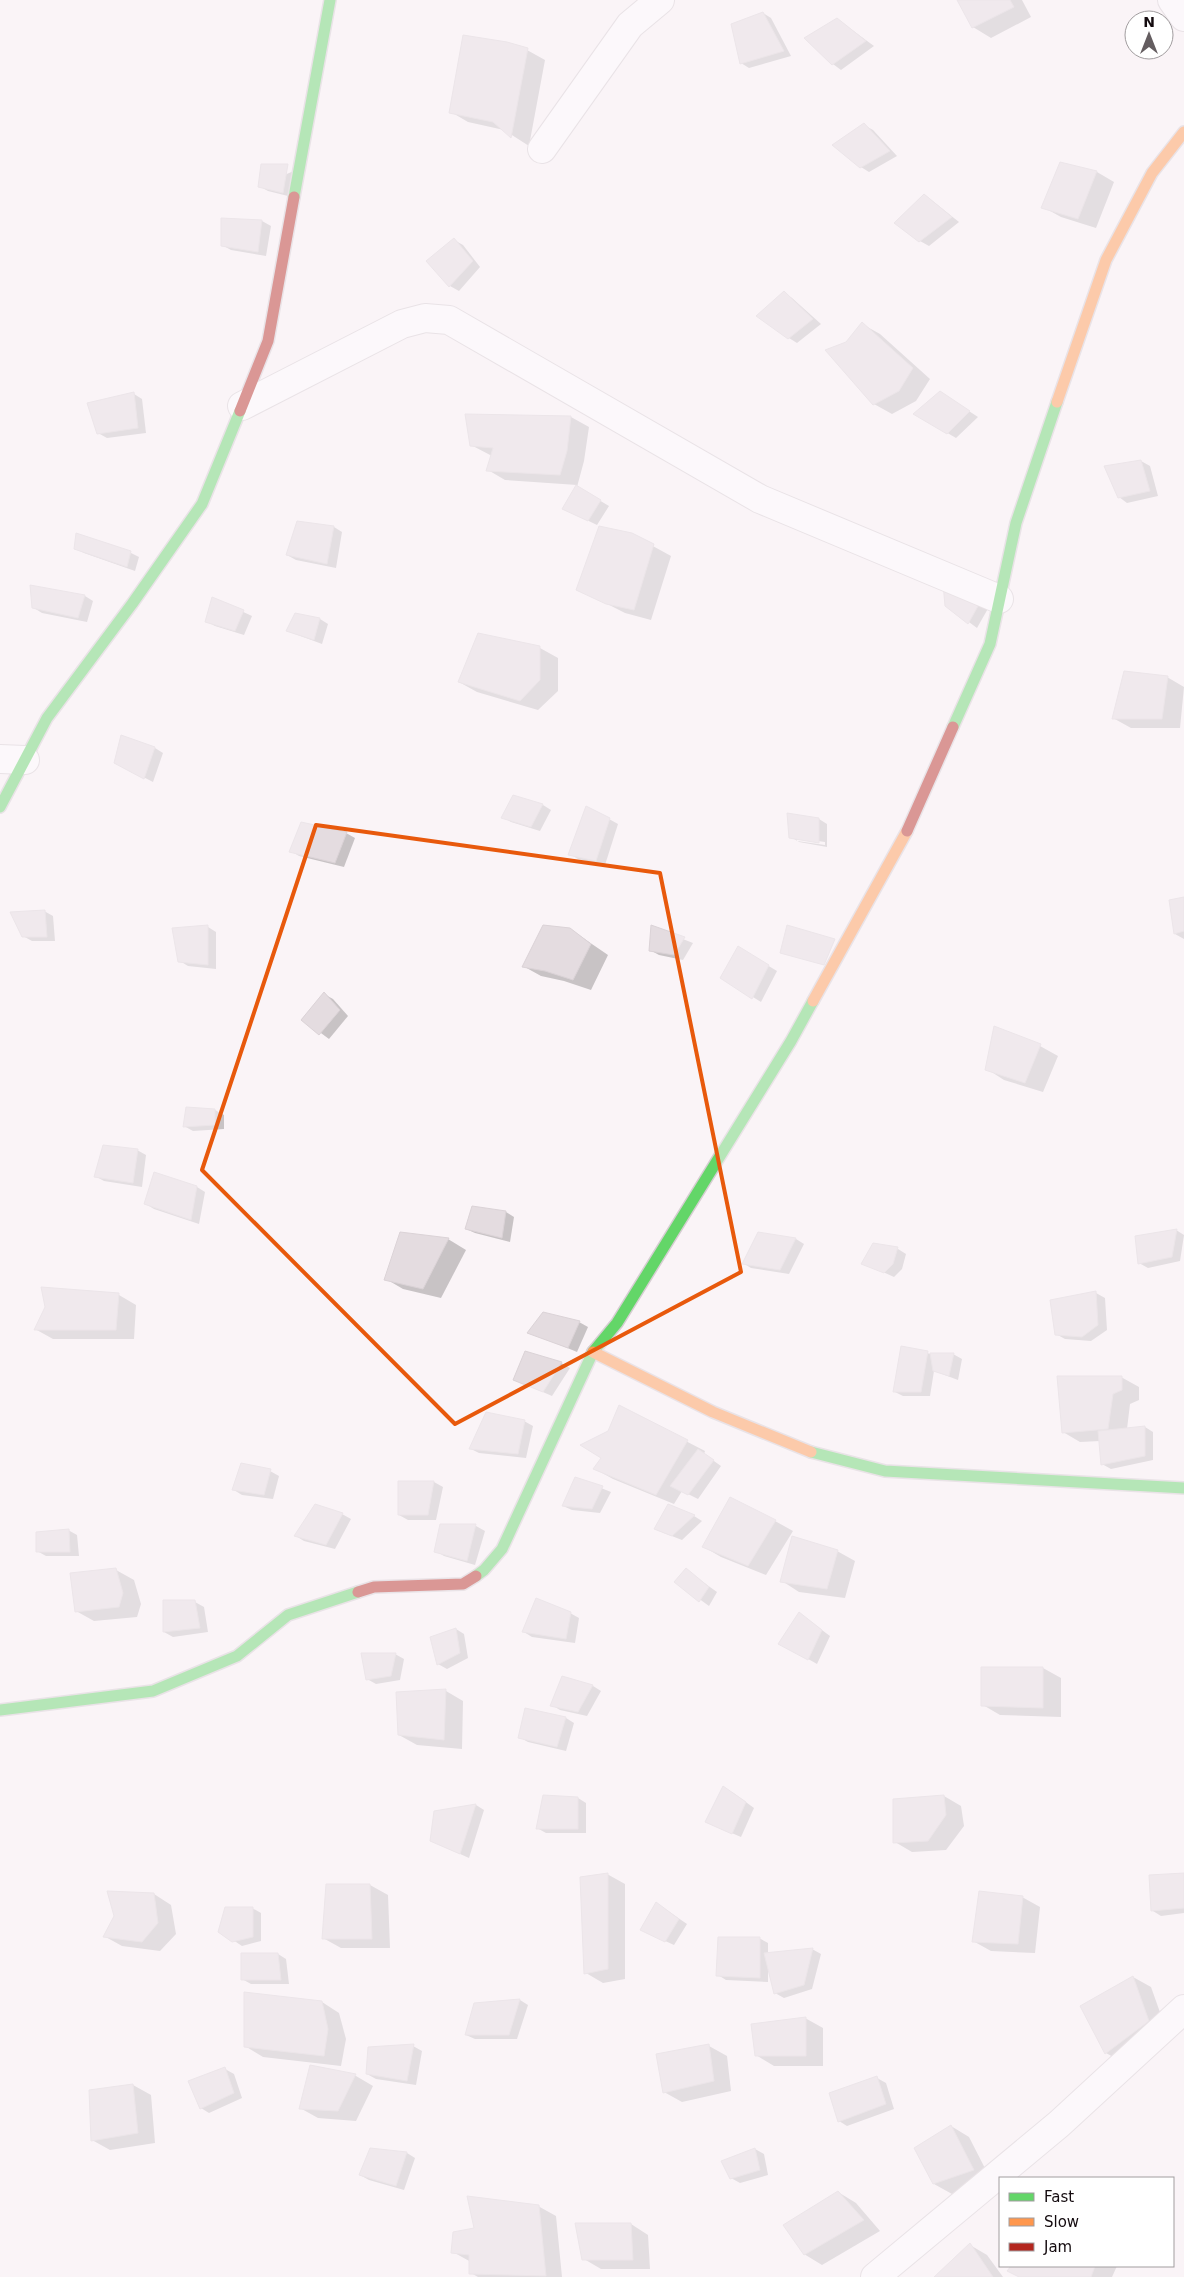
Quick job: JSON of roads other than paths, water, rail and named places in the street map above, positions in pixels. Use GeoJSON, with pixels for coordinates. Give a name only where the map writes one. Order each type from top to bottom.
{"type":"FeatureCollection","features":[{"type":"Feature","properties":{"kind":"street"},"geometry":{"type":"LineString","coordinates":[[0,807],[12,760],[132,604],[202,504],[268,340],[324,24],[330,0]]}},
{"type":"Feature","properties":{"kind":"street"},"geometry":{"type":"LineString","coordinates":[[542,149],[630,25],[660,0]]}},
{"type":"Feature","properties":{"kind":"street"},"geometry":{"type":"LineString","coordinates":[[1172,0],[1184,17]]}},
{"type":"Feature","properties":{"kind":"street"},"geometry":{"type":"LineString","coordinates":[[0,1710],[153,1691],[237,1656],[288,1615],[374,1587],[463,1584],[484,1570],[502,1549],[593,1352],[617,1323],[791,1040],[901,845],[990,644],[1016,522],[1106,260],[1152,173],[1184,132]]}},
{"type":"Feature","properties":{"kind":"street"},"geometry":{"type":"LineString","coordinates":[[242,406],[402,324],[425,318],[449,320],[760,499],[1000,598]]}},
{"type":"Feature","properties":{"kind":"street"},"geometry":{"type":"LineString","coordinates":[[593,1352],[713,1412],[821,1456],[885,1471],[1184,1488]]}},
{"type":"Feature","properties":{"kind":"street"},"geometry":{"type":"LineString","coordinates":[[875,2277],[1059,2124],[1184,2009]]}}]}
